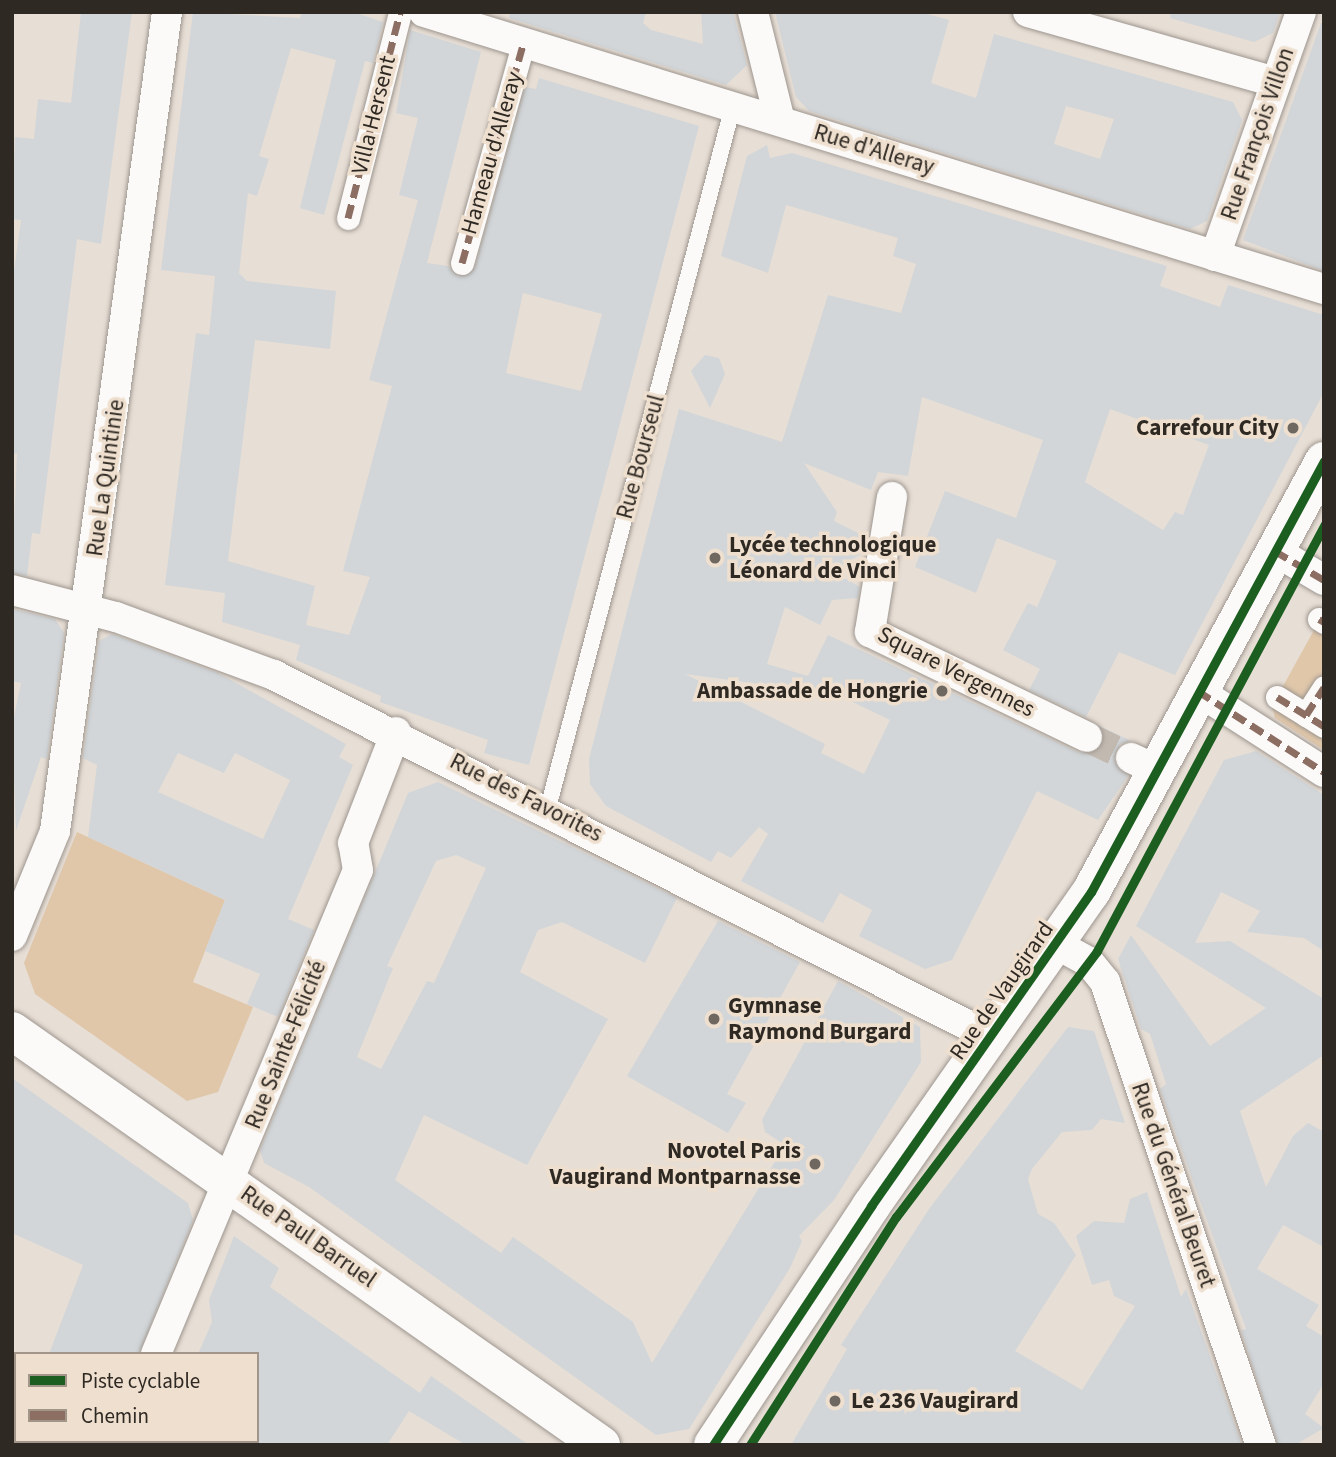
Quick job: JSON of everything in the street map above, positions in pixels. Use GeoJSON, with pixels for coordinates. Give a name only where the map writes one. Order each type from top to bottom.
{"type":"FeatureCollection","features":[{"type":"Feature","properties":{"kind":"main road","name":"Rue de Vaugirard"},"geometry":{"type":"LineString","coordinates":[[713,1445],[871,1206],[1058,945],[1144,764],[1198,691],[1324,461]]}},
{"type":"Feature","properties":{"kind":"main road","name":"Rue Paul Barruel"},"geometry":{"type":"LineString","coordinates":[[12,1031],[601,1445]]}},
{"type":"Feature","properties":{"kind":"street","name":"Rue La Quintinie"},"geometry":{"type":"LineString","coordinates":[[12,936],[55,831],[89,608],[167,12]]}},
{"type":"Feature","properties":{"kind":"street","name":"Villa Hersent"},"geometry":{"type":"LineString","coordinates":[[348,218],[400,12]]}},
{"type":"Feature","properties":{"kind":"street","name":"Rue d'Alleray"},"geometry":{"type":"LineString","coordinates":[[424,12],[1324,289]]}},
{"type":"Feature","properties":{"kind":"street"},"geometry":{"type":"LineString","coordinates":[[753,12],[780,121]]}},
{"type":"Feature","properties":{"kind":"street"},"geometry":{"type":"LineString","coordinates":[[1028,12],[1275,82]]}},
{"type":"Feature","properties":{"kind":"street","name":"Rue François Villon"},"geometry":{"type":"LineString","coordinates":[[1215,256],[1301,12]]}},
{"type":"Feature","properties":{"kind":"street","name":"Hameau d'Alleray"},"geometry":{"type":"LineString","coordinates":[[462,263],[523,44]]}},
{"type":"Feature","properties":{"kind":"street","name":"Square Vergennes"},"geometry":{"type":"LineString","coordinates":[[892,497],[870,632],[1087,737]]}},
{"type":"Feature","properties":{"kind":"street"},"geometry":{"type":"LineString","coordinates":[[1275,551],[1324,580]]}},
{"type":"Feature","properties":{"kind":"street","name":"Rue des Favorites"},"geometry":{"type":"LineString","coordinates":[[12,590],[89,608],[274,675],[548,808],[993,1038]]}},
{"type":"Feature","properties":{"kind":"street"},"geometry":{"type":"LineString","coordinates":[[1277,697],[1315,721],[1324,687]]}},
{"type":"Feature","properties":{"kind":"street"},"geometry":{"type":"LineString","coordinates":[[1198,691],[1324,772]]}},
{"type":"Feature","properties":{"kind":"street","name":"Rue Sainte-Félicité"},"geometry":{"type":"LineString","coordinates":[[157,1352],[358,870],[353,842],[396,732]]}},
{"type":"Feature","properties":{"kind":"street","name":"Rue du Général Beuret"},"geometry":{"type":"LineString","coordinates":[[1058,945],[1089,962],[1105,982],[1261,1445]]}},
{"type":"Feature","properties":{"kind":"lane","name":"Rue Bourseul"},"geometry":{"type":"LineString","coordinates":[[548,808],[733,106]]}},
{"type":"Feature","properties":{"kind":"shaded area"},"geometry":{"type":"Polygon","coordinates":[[[1324,612],[1324,750],[1275,718],[1272,706],[1324,612]]]}},
{"type":"Feature","properties":{"kind":"shaded area"},"geometry":{"type":"Polygon","coordinates":[[[77,832],[225,900],[193,982],[253,1007],[218,1092],[187,1101],[35,994],[24,963],[77,832]]]}},
{"type":"Feature","properties":{"kind":"building"},"geometry":{"type":"Polygon","coordinates":[[[81,12],[132,12],[101,244],[77,239],[40,534],[32,533],[27,576],[12,573],[17,454],[12,453],[12,286],[21,220],[12,219],[15,137],[34,139],[38,99],[71,103],[81,12]]]}},
{"type":"Feature","properties":{"kind":"building"},"geometry":{"type":"Polygon","coordinates":[[[193,12],[300,18],[302,12],[353,12],[383,22],[373,63],[365,61],[324,215],[300,208],[336,60],[291,48],[259,156],[269,159],[257,196],[248,193],[239,273],[247,281],[336,291],[330,349],[255,340],[228,561],[315,586],[306,625],[349,635],[370,577],[343,571],[392,386],[369,380],[418,200],[399,195],[418,118],[396,113],[410,30],[481,52],[427,263],[448,266],[458,276],[475,267],[525,87],[536,89],[539,78],[699,126],[529,765],[484,753],[488,740],[380,702],[381,696],[296,660],[300,645],[222,622],[225,593],[165,585],[196,333],[209,335],[215,276],[161,270],[193,12]],[[523,293],[506,373],[581,391],[602,314],[523,293]]]}},
{"type":"Feature","properties":{"kind":"building"},"geometry":{"type":"Polygon","coordinates":[[[510,12],[646,12],[643,23],[651,30],[703,44],[701,12],[733,12],[747,65],[726,85],[509,18],[510,12]]]}},
{"type":"Feature","properties":{"kind":"building"},"geometry":{"type":"Polygon","coordinates":[[[775,12],[920,12],[949,20],[931,83],[976,98],[994,34],[1233,102],[1242,120],[1207,221],[1190,229],[809,111],[796,97],[775,12]],[[1066,106],[1054,144],[1100,159],[1114,119],[1066,106]]]}},
{"type":"Feature","properties":{"kind":"building"},"geometry":{"type":"Polygon","coordinates":[[[1171,12],[1280,12],[1273,33],[1254,42],[1170,18],[1171,12]]]}},
{"type":"Feature","properties":{"kind":"building"},"geometry":{"type":"Polygon","coordinates":[[[1321,23],[1324,23],[1324,271],[1243,240],[1321,23]]]}},
{"type":"Feature","properties":{"kind":"building"},"geometry":{"type":"Polygon","coordinates":[[[767,145],[770,158],[792,153],[1167,266],[1160,286],[1220,307],[1228,285],[1324,315],[1324,392],[1175,675],[1119,652],[1086,717],[1029,690],[1040,669],[1003,650],[1028,603],[1037,607],[1057,561],[997,538],[976,593],[915,567],[945,491],[1016,518],[1043,440],[922,397],[908,476],[878,472],[871,490],[804,463],[837,512],[834,521],[868,538],[865,552],[832,571],[860,587],[858,598],[832,600],[820,625],[785,607],[767,664],[808,676],[828,635],[1080,753],[1102,745],[1100,726],[1131,741],[1120,744],[1114,759],[1128,776],[1098,820],[1037,791],[952,960],[925,969],[859,936],[872,910],[840,893],[823,923],[741,881],[768,834],[759,827],[731,858],[718,851],[711,862],[606,806],[590,784],[589,759],[679,409],[782,442],[828,295],[901,313],[916,264],[893,256],[898,238],[786,205],[768,273],[721,256],[747,156],[767,145]],[[1110,409],[1085,482],[1163,530],[1175,512],[1183,515],[1209,445],[1110,409]],[[685,674],[825,744],[821,753],[864,774],[890,720],[836,694],[685,674]]]}},
{"type":"Feature","properties":{"kind":"building"},"geometry":{"type":"Polygon","coordinates":[[[705,355],[719,358],[725,374],[710,408],[691,371],[705,355]]]}},
{"type":"Feature","properties":{"kind":"building"},"geometry":{"type":"Polygon","coordinates":[[[12,609],[55,619],[64,633],[47,759],[41,757],[16,831],[12,727],[21,683],[12,681],[12,609]]]}},
{"type":"Feature","properties":{"kind":"building"},"geometry":{"type":"Polygon","coordinates":[[[112,634],[218,673],[346,744],[339,757],[353,765],[288,919],[314,930],[278,1017],[247,1004],[260,974],[205,951],[225,900],[88,837],[97,765],[83,758],[99,641],[112,634]],[[178,753],[158,792],[263,839],[290,780],[235,753],[224,773],[178,753]]]}},
{"type":"Feature","properties":{"kind":"building"},"geometry":{"type":"Polygon","coordinates":[[[1256,751],[1324,795],[1324,951],[1304,938],[1247,932],[1260,911],[1221,892],[1195,943],[1230,941],[1324,999],[1324,1055],[1240,1111],[1266,1187],[1293,1136],[1308,1123],[1324,1132],[1324,1247],[1283,1225],[1257,1269],[1319,1305],[1306,1326],[1324,1337],[1324,1383],[1305,1414],[1324,1428],[1295,1445],[1278,1445],[1241,1330],[1246,1329],[1160,1089],[1166,1084],[1150,1034],[1141,1029],[1118,959],[1131,935],[1210,1046],[1266,1008],[1136,926],[1224,760],[1256,751]]]}},
{"type":"Feature","properties":{"kind":"building"},"geometry":{"type":"Polygon","coordinates":[[[438,782],[677,898],[645,963],[562,922],[538,930],[520,972],[608,1019],[527,1165],[424,1115],[395,1180],[501,1253],[513,1237],[633,1322],[652,1363],[785,1145],[765,1132],[762,1120],[838,981],[920,1027],[921,1062],[834,1200],[799,1236],[802,1241],[790,1268],[689,1429],[656,1435],[309,1187],[264,1163],[260,1150],[408,793],[438,782]],[[456,855],[436,861],[387,966],[393,968],[357,1057],[381,1069],[427,981],[434,983],[486,868],[456,855]]]}},
{"type":"Feature","properties":{"kind":"building","name":"Gymnase Raymond Burgard"},"geometry":{"type":"Polygon","coordinates":[[[718,921],[800,962],[727,1094],[746,1103],[728,1133],[627,1076],[718,921]]]}},
{"type":"Feature","properties":{"kind":"building"},"geometry":{"type":"Polygon","coordinates":[[[1068,1027],[1094,1031],[1125,1123],[1101,1119],[1092,1130],[1062,1132],[1032,1169],[1028,1179],[1038,1214],[1054,1223],[1076,1255],[1015,1351],[1082,1390],[1135,1306],[1114,1296],[1109,1280],[1092,1285],[1076,1236],[1094,1221],[1124,1223],[1130,1199],[1147,1192],[1181,1297],[1186,1289],[1242,1445],[791,1445],[847,1349],[841,1345],[929,1209],[1068,1027]]]}},
{"type":"Feature","properties":{"kind":"building"},"geometry":{"type":"Polygon","coordinates":[[[12,1078],[188,1203],[193,1220],[140,1352],[50,1352],[83,1265],[12,1233],[12,1078]]]}},
{"type":"Feature","properties":{"kind":"building"},"geometry":{"type":"Polygon","coordinates":[[[234,1236],[279,1268],[270,1287],[332,1331],[420,1393],[431,1376],[529,1445],[466,1445],[409,1411],[387,1445],[257,1445],[259,1352],[199,1352],[212,1322],[209,1300],[234,1236]]]}},
{"type":"Feature","properties":{"kind":"tunnel"},"geometry":{"type":"LineString","coordinates":[[1087,737],[1131,758]]}},
{"type":"Feature","properties":{"kind":"marked path"},"geometry":{"type":"LineString","coordinates":[[348,218],[400,12]]}},
{"type":"Feature","properties":{"kind":"marked path"},"geometry":{"type":"LineString","coordinates":[[462,263],[523,44]]}},
{"type":"Feature","properties":{"kind":"marked path"},"geometry":{"type":"LineString","coordinates":[[1275,551],[1324,580]]}},
{"type":"Feature","properties":{"kind":"marked path"},"geometry":{"type":"LineString","coordinates":[[1319,619],[1324,622]]}},
{"type":"Feature","properties":{"kind":"marked path"},"geometry":{"type":"LineString","coordinates":[[1306,715],[1324,687]]}},
{"type":"Feature","properties":{"kind":"marked path"},"geometry":{"type":"LineString","coordinates":[[1198,691],[1324,772]]}},
{"type":"Feature","properties":{"kind":"marked path"},"geometry":{"type":"LineString","coordinates":[[1277,697],[1324,726]]}},
{"type":"Feature","properties":{"kind":"cycle path"},"geometry":{"type":"LineString","coordinates":[[713,1445],[871,1206],[1091,892],[1324,461]]}},
{"type":"Feature","properties":{"kind":"cycle path"},"geometry":{"type":"LineString","coordinates":[[750,1445],[896,1217],[1097,951],[1324,525]]}},
{"type":"Feature","properties":{"kind":"place","name":"Carrefour City"},"geometry":{"type":"Point","coordinates":[1293,428]}},
{"type":"Feature","properties":{"kind":"place","name":"Lycée technologique Léonard de Vinci"},"geometry":{"type":"Point","coordinates":[715,558]}},
{"type":"Feature","properties":{"kind":"place","name":"Ambassade de Hongrie"},"geometry":{"type":"Point","coordinates":[942,691]}},
{"type":"Feature","properties":{"kind":"place","name":"Gymnase Raymond Burgard"},"geometry":{"type":"Point","coordinates":[714,1019]}},
{"type":"Feature","properties":{"kind":"place","name":"Novotel Paris Vaugirand Montparnasse"},"geometry":{"type":"Point","coordinates":[815,1164]}},
{"type":"Feature","properties":{"kind":"place","name":"Le 236 Vaugirard"},"geometry":{"type":"Point","coordinates":[835,1401]}}]}
